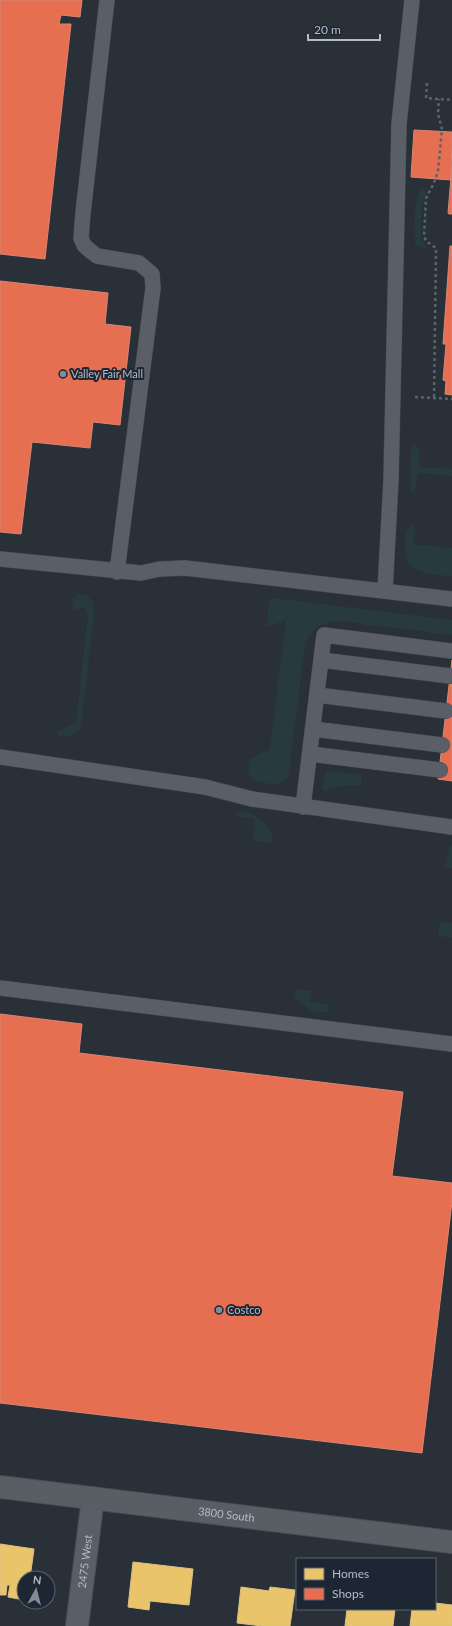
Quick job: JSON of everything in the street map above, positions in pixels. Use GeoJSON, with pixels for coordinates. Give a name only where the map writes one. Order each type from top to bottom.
{"type":"FeatureCollection","features":[{"type":"Feature","properties":{"kind":"street","name":"3800 South"},"geometry":{"type":"LineString","coordinates":[[0,1487],[452,1542]]}},
{"type":"Feature","properties":{"kind":"street","name":"2475 West"},"geometry":{"type":"LineString","coordinates":[[77,1626],[93,1498]]}},
{"type":"Feature","properties":{"kind":"lane"},"geometry":{"type":"LineString","coordinates":[[107,0],[81,238],[84,245],[97,256],[139,263],[152,274],[153,288],[117,572]]}},
{"type":"Feature","properties":{"kind":"lane"},"geometry":{"type":"LineString","coordinates":[[385,591],[391,480],[399,124],[412,0]]}},
{"type":"Feature","properties":{"kind":"lane"},"geometry":{"type":"LineString","coordinates":[[0,559],[141,574],[160,569],[185,568],[452,599]]}},
{"type":"Feature","properties":{"kind":"lane"},"geometry":{"type":"LineString","coordinates":[[303,807],[324,635],[452,651]]}},
{"type":"Feature","properties":{"kind":"lane"},"geometry":{"type":"LineString","coordinates":[[321,660],[450,676]]}},
{"type":"Feature","properties":{"kind":"lane"},"geometry":{"type":"LineString","coordinates":[[317,695],[446,710]]}},
{"type":"Feature","properties":{"kind":"lane"},"geometry":{"type":"LineString","coordinates":[[313,729],[442,745]]}},
{"type":"Feature","properties":{"kind":"lane"},"geometry":{"type":"LineString","coordinates":[[310,754],[440,770]]}},
{"type":"Feature","properties":{"kind":"lane"},"geometry":{"type":"LineString","coordinates":[[0,757],[205,787],[252,799],[303,807],[452,827]]}},
{"type":"Feature","properties":{"kind":"lane"},"geometry":{"type":"LineString","coordinates":[[0,988],[452,1044]]}},
{"type":"Feature","properties":{"kind":"path"},"geometry":{"type":"LineString","coordinates":[[427,83],[426,98],[452,100]]}},
{"type":"Feature","properties":{"kind":"path"},"geometry":{"type":"LineString","coordinates":[[434,398],[436,248],[426,241],[425,230],[426,198],[434,183],[438,171],[442,129],[438,114],[439,99]]}},
{"type":"Feature","properties":{"kind":"path"},"geometry":{"type":"LineString","coordinates":[[415,397],[452,399]]}},
{"type":"Feature","properties":{"kind":"green space"},"geometry":{"type":"Polygon","coordinates":[[[421,189],[426,192],[422,204],[421,237],[427,248],[418,247],[415,245],[415,209],[421,189]]]}},
{"type":"Feature","properties":{"kind":"green space"},"geometry":{"type":"Polygon","coordinates":[[[413,446],[416,446],[419,449],[419,467],[452,469],[452,476],[418,473],[415,492],[411,493],[411,450],[413,446]]]}},
{"type":"Feature","properties":{"kind":"green space"},"geometry":{"type":"Polygon","coordinates":[[[412,525],[415,527],[414,544],[452,548],[452,576],[435,575],[420,571],[409,562],[406,555],[405,539],[407,532],[412,525]]]}},
{"type":"Feature","properties":{"kind":"green space"},"geometry":{"type":"Polygon","coordinates":[[[78,594],[89,597],[94,607],[81,725],[72,735],[58,736],[57,732],[76,723],[88,616],[85,607],[72,610],[73,599],[78,594]]]}},
{"type":"Feature","properties":{"kind":"green space"},"geometry":{"type":"Polygon","coordinates":[[[273,598],[452,620],[452,635],[339,621],[327,623],[313,631],[305,645],[289,772],[285,780],[275,784],[259,782],[251,778],[248,771],[250,759],[270,749],[286,620],[269,626],[267,625],[269,600],[273,598]]]}},
{"type":"Feature","properties":{"kind":"green space"},"geometry":{"type":"Polygon","coordinates":[[[331,771],[362,776],[361,785],[345,785],[325,791],[322,788],[323,780],[327,772],[331,771]]]}},
{"type":"Feature","properties":{"kind":"green space"},"geometry":{"type":"Polygon","coordinates":[[[236,811],[249,813],[266,824],[270,830],[273,843],[253,841],[255,819],[235,816],[236,811]]]}},
{"type":"Feature","properties":{"kind":"green space"},"geometry":{"type":"Polygon","coordinates":[[[450,845],[452,845],[452,868],[445,867],[450,845]]]}},
{"type":"Feature","properties":{"kind":"green space"},"geometry":{"type":"Polygon","coordinates":[[[442,922],[452,923],[452,938],[439,936],[439,925],[442,922]]]}},
{"type":"Feature","properties":{"kind":"green space"},"geometry":{"type":"Polygon","coordinates":[[[297,989],[311,991],[310,1002],[327,1004],[329,1006],[329,1010],[319,1012],[309,1009],[300,1002],[294,994],[297,989]]]}},
{"type":"Feature","properties":{"kind":"building: Homes"},"geometry":{"type":"Polygon","coordinates":[[[0,1544],[34,1549],[31,1570],[16,1570],[16,1598],[8,1597],[10,1585],[7,1585],[6,1595],[0,1595],[0,1544]]]}},
{"type":"Feature","properties":{"kind":"building: Homes"},"geometry":{"type":"Polygon","coordinates":[[[133,1562],[193,1569],[189,1605],[150,1601],[149,1610],[128,1607],[133,1562]]]}},
{"type":"Feature","properties":{"kind":"building: Homes"},"geometry":{"type":"Polygon","coordinates":[[[241,1587],[269,1591],[270,1587],[295,1590],[290,1626],[262,1626],[237,1623],[241,1587]]]}},
{"type":"Feature","properties":{"kind":"building: Homes"},"geometry":{"type":"Polygon","coordinates":[[[436,1603],[452,1605],[452,1626],[410,1626],[412,1610],[436,1610],[436,1603]]]}},
{"type":"Feature","properties":{"kind":"building: Homes"},"geometry":{"type":"Polygon","coordinates":[[[347,1610],[395,1610],[393,1626],[345,1626],[347,1610]]]}},
{"type":"Feature","properties":{"kind":"building: Shops"},"geometry":{"type":"Polygon","coordinates":[[[0,0],[82,0],[80,17],[61,15],[59,24],[71,24],[45,259],[0,254],[0,0]]]}},
{"type":"Feature","properties":{"kind":"building: Shops"},"geometry":{"type":"Polygon","coordinates":[[[414,130],[452,132],[451,180],[411,177],[414,130]]]}},
{"type":"Feature","properties":{"kind":"building: Shops"},"geometry":{"type":"Polygon","coordinates":[[[452,165],[452,214],[449,214],[448,213],[452,165]]]}},
{"type":"Feature","properties":{"kind":"building: Shops"},"geometry":{"type":"Polygon","coordinates":[[[450,246],[452,246],[452,395],[445,394],[446,381],[443,380],[446,344],[443,344],[450,246]]]}},
{"type":"Feature","properties":{"kind":"building: Shops","name":"Valley Fair Mall"},"geometry":{"type":"Polygon","coordinates":[[[0,281],[108,293],[105,324],[131,327],[120,425],[93,422],[90,448],[32,442],[21,534],[0,532],[0,281]]]}},
{"type":"Feature","properties":{"kind":"building: Shops"},"geometry":{"type":"Polygon","coordinates":[[[452,660],[452,781],[438,779],[452,660]]]}},
{"type":"Feature","properties":{"kind":"building: Shops","name":"Costco"},"geometry":{"type":"Polygon","coordinates":[[[0,1014],[82,1024],[79,1053],[403,1092],[392,1176],[452,1183],[452,1202],[422,1453],[0,1403],[0,1014]]]}},
{"type":"Feature","properties":{"kind":"place","name":"Valley Fair Mall"},"geometry":{"type":"Point","coordinates":[63,374]}},
{"type":"Feature","properties":{"kind":"place","name":"Costco"},"geometry":{"type":"Point","coordinates":[219,1310]}}]}
